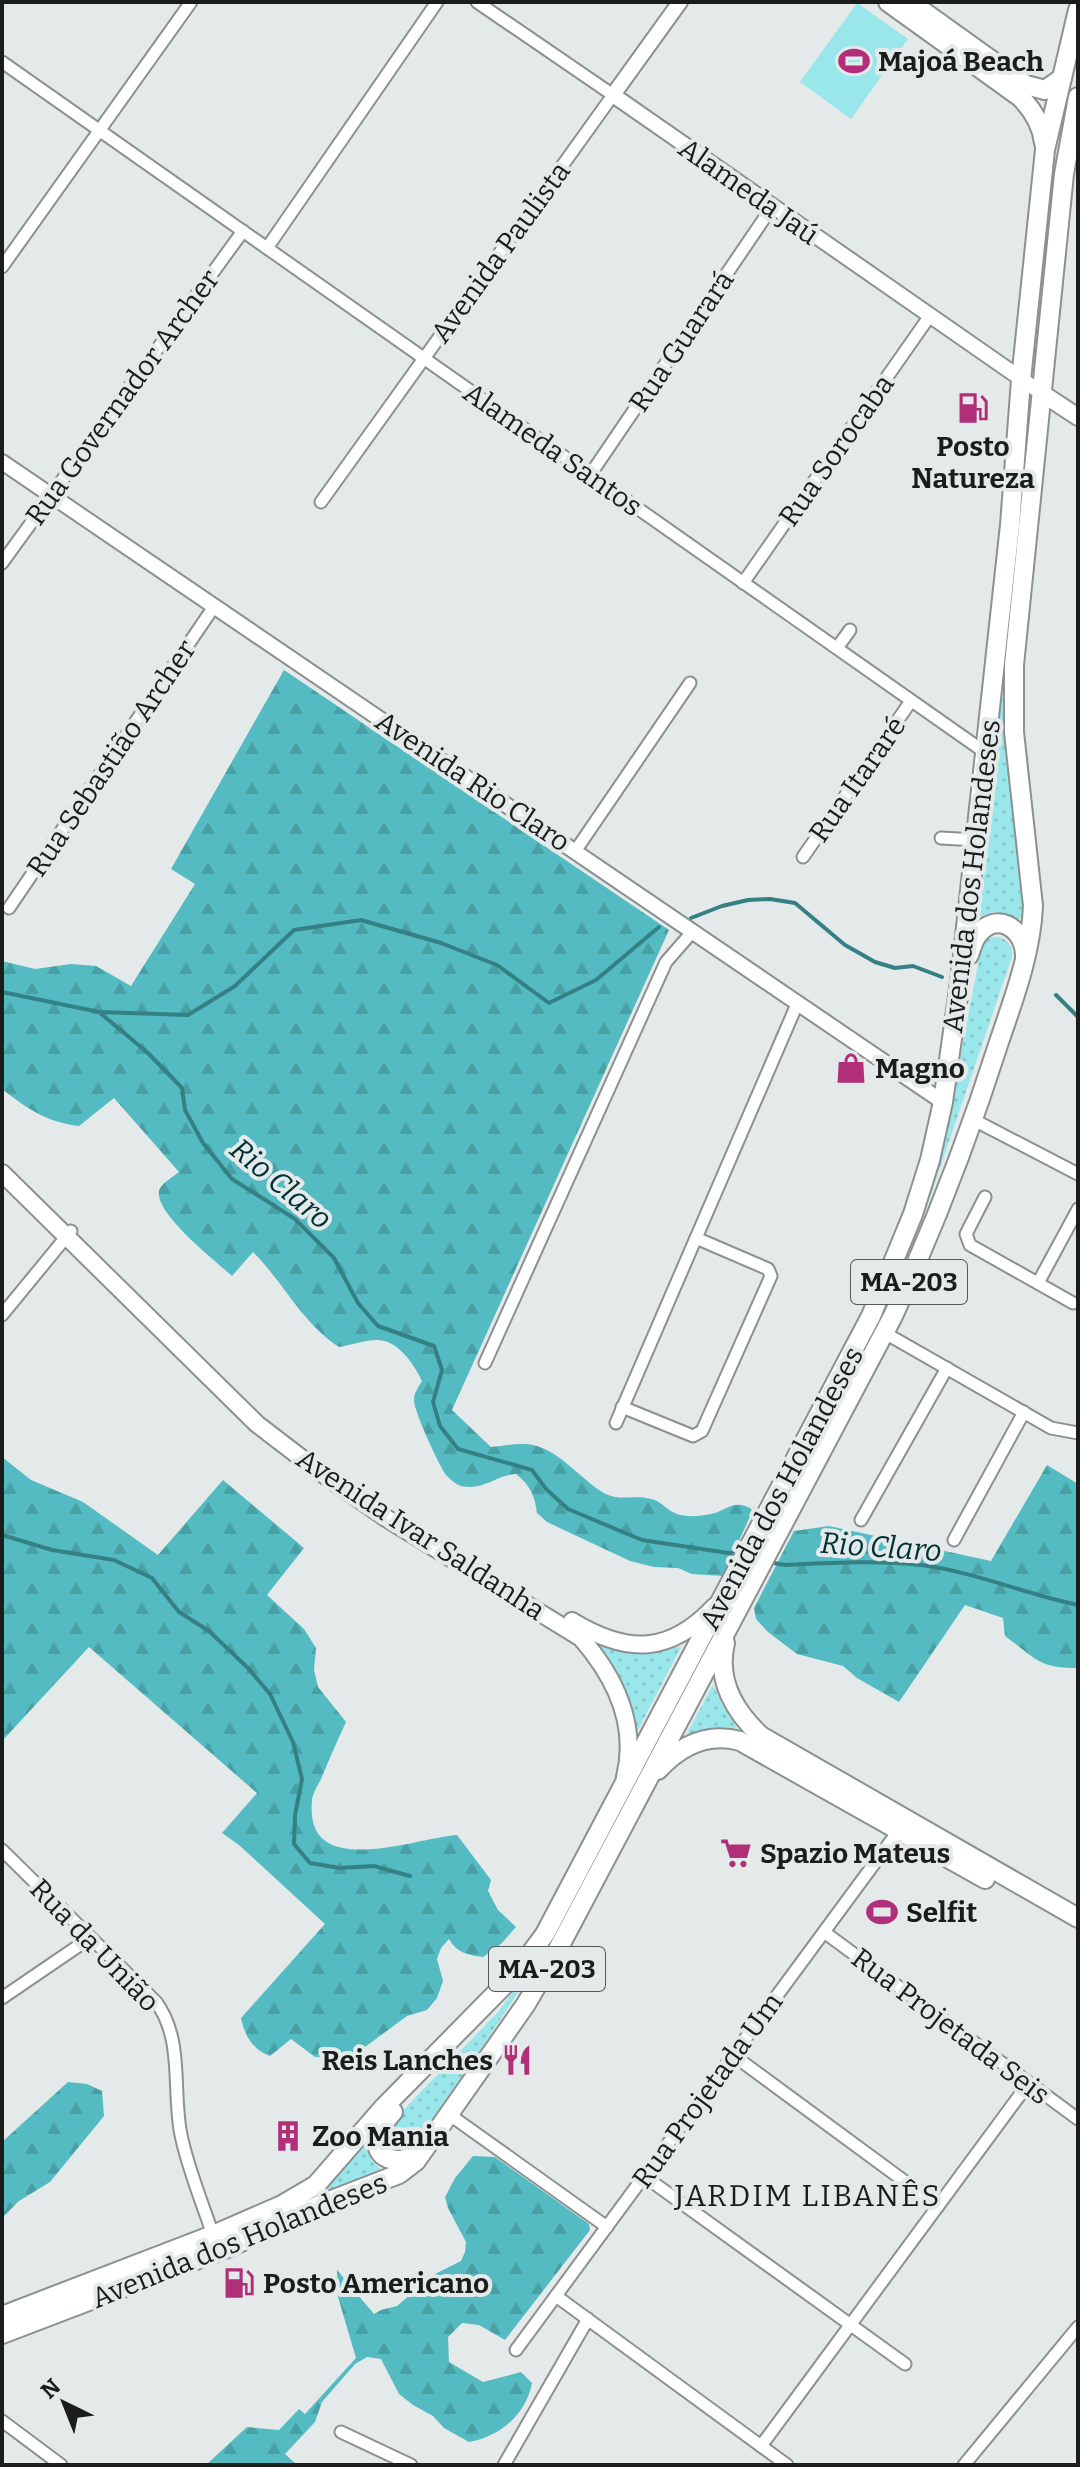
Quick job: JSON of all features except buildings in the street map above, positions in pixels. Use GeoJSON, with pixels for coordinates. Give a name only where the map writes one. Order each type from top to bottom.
{"type":"FeatureCollection","features":[{"type":"Feature","properties":{"kind":"main road"},"geometry":{"type":"LineString","coordinates":[[888,2],[1020,97],[1040,126],[1045,150]]}},
{"type":"Feature","properties":{"kind":"main road"},"geometry":{"type":"LineString","coordinates":[[910,2],[1026,85],[1045,90],[1062,78]]}},
{"type":"Feature","properties":{"kind":"main road","name":"Avenida dos Holandeses"},"geometry":{"type":"LineString","coordinates":[[2,2316],[213,2235],[282,2205],[320,2182],[384,2107],[517,1972],[545,1934],[729,1589],[886,1283],[922,1189],[943,1102],[986,753],[1045,150],[1078,10]]}},
{"type":"Feature","properties":{"kind":"main road","name":"Avenida dos Holandeses"},"geometry":{"type":"LineString","coordinates":[[2,2334],[230,2247],[319,2205],[399,2174],[416,2161],[542,1977],[885,1333],[930,1235],[974,1120],[1031,934],[1033,906],[1014,732],[1014,665],[1062,188],[1075,128],[1078,97]]}},
{"type":"Feature","properties":{"kind":"main road"},"geometry":{"type":"LineString","coordinates":[[1021,380],[1035,375],[1045,364]]}},
{"type":"Feature","properties":{"kind":"main road"},"geometry":{"type":"LineString","coordinates":[[1043,394],[1078,417]]}},
{"type":"Feature","properties":{"kind":"main road"},"geometry":{"type":"LineString","coordinates":[[960,982],[974,940],[990,925],[1001,924],[1015,930],[1023,942],[1025,959]]}},
{"type":"Feature","properties":{"kind":"main road","name":"Avenida Ivar Saldanha"},"geometry":{"type":"LineString","coordinates":[[2,1162],[228,1397],[279,1441],[386,1518],[581,1638],[601,1664],[626,1713],[629,1753],[618,1797]]}},
{"type":"Feature","properties":{"kind":"main road","name":"Avenida Ivar Saldanha"},"geometry":{"type":"LineString","coordinates":[[2,1173],[262,1418],[392,1511],[579,1625],[623,1643],[662,1643],[691,1628],[713,1609],[729,1589]]}},
{"type":"Feature","properties":{"kind":"main road"},"geometry":{"type":"LineString","coordinates":[[750,1585],[729,1633],[722,1659],[726,1685],[735,1705],[749,1724],[767,1740],[1078,1918]]}},
{"type":"Feature","properties":{"kind":"main road"},"geometry":{"type":"LineString","coordinates":[[642,1788],[663,1764],[686,1746],[710,1738],[728,1738],[748,1744],[1078,1932]]}},
{"type":"Feature","properties":{"kind":"main road"},"geometry":{"type":"LineString","coordinates":[[434,2138],[414,2157],[399,2162],[383,2154],[377,2142],[379,2129],[517,1972]]}},
{"type":"Feature","properties":{"kind":"street"},"geometry":{"type":"LineString","coordinates":[[2,267],[191,2]]}},
{"type":"Feature","properties":{"kind":"street"},"geometry":{"type":"LineString","coordinates":[[267,248],[437,2]]}},
{"type":"Feature","properties":{"kind":"street","name":"Alameda Jaú"},"geometry":{"type":"LineString","coordinates":[[477,2],[1043,394]]}},
{"type":"Feature","properties":{"kind":"street","name":"Avenida Paulista"},"geometry":{"type":"LineString","coordinates":[[321,502],[680,2]]}},
{"type":"Feature","properties":{"kind":"street","name":"Alameda Santos"},"geometry":{"type":"LineString","coordinates":[[2,62],[986,753]]}},
{"type":"Feature","properties":{"kind":"street","name":"Rua Guarará"},"geometry":{"type":"LineString","coordinates":[[590,475],[772,207]]}},
{"type":"Feature","properties":{"kind":"street","name":"Rua Governador Archer"},"geometry":{"type":"LineString","coordinates":[[2,563],[243,231]]}},
{"type":"Feature","properties":{"kind":"street","name":"Rua Sorocaba"},"geometry":{"type":"LineString","coordinates":[[743,583],[929,317]]}},
{"type":"Feature","properties":{"kind":"street","name":"Avenida Rio Claro"},"geometry":{"type":"LineString","coordinates":[[2,462],[943,1102]]}},
{"type":"Feature","properties":{"kind":"street","name":"Rua Sebastião Archer"},"geometry":{"type":"LineString","coordinates":[[9,908],[213,608]]}},
{"type":"Feature","properties":{"kind":"street"},"geometry":{"type":"LineString","coordinates":[[837,648],[850,630]]}},
{"type":"Feature","properties":{"kind":"street"},"geometry":{"type":"LineString","coordinates":[[576,850],[690,683]]}},
{"type":"Feature","properties":{"kind":"street","name":"Rua Itararé"},"geometry":{"type":"LineString","coordinates":[[803,857],[911,701]]}},
{"type":"Feature","properties":{"kind":"street"},"geometry":{"type":"LineString","coordinates":[[941,838],[976,840]]}},
{"type":"Feature","properties":{"kind":"street"},"geometry":{"type":"LineString","coordinates":[[485,1363],[666,962],[693,931]]}},
{"type":"Feature","properties":{"kind":"street"},"geometry":{"type":"LineString","coordinates":[[616,1423],[798,1002]]}},
{"type":"Feature","properties":{"kind":"street"},"geometry":{"type":"LineString","coordinates":[[974,1120],[1078,1174]]}},
{"type":"Feature","properties":{"kind":"street"},"geometry":{"type":"LineString","coordinates":[[985,1197],[966,1234],[970,1245],[1073,1303]]}},
{"type":"Feature","properties":{"kind":"street"},"geometry":{"type":"LineString","coordinates":[[1038,1283],[1078,1209]]}},
{"type":"Feature","properties":{"kind":"street"},"geometry":{"type":"LineString","coordinates":[[2,1315],[69,1234]]}},
{"type":"Feature","properties":{"kind":"street"},"geometry":{"type":"LineString","coordinates":[[622,1407],[693,1436],[698,1435],[771,1276],[768,1269],[696,1238]]}},
{"type":"Feature","properties":{"kind":"street"},"geometry":{"type":"LineString","coordinates":[[885,1333],[1051,1428],[1061,1431],[1077,1429]]}},
{"type":"Feature","properties":{"kind":"street"},"geometry":{"type":"LineString","coordinates":[[861,1520],[947,1368]]}},
{"type":"Feature","properties":{"kind":"street"},"geometry":{"type":"LineString","coordinates":[[954,1540],[1024,1412]]}},
{"type":"Feature","properties":{"kind":"street","name":"Rua Projetada Um"},"geometry":{"type":"LineString","coordinates":[[516,2350],[899,1830]]}},
{"type":"Feature","properties":{"kind":"street","name":"Rua da União"},"geometry":{"type":"LineString","coordinates":[[2,1850],[156,2002],[163,2013],[173,2045],[181,2134],[213,2235]]}},
{"type":"Feature","properties":{"kind":"street","name":"Rua Projetada Seis"},"geometry":{"type":"LineString","coordinates":[[824,1932],[1078,2119]]}},
{"type":"Feature","properties":{"kind":"street"},"geometry":{"type":"LineString","coordinates":[[2,1998],[90,1938]]}},
{"type":"Feature","properties":{"kind":"street"},"geometry":{"type":"LineString","coordinates":[[733,2055],[938,2206]]}},
{"type":"Feature","properties":{"kind":"street"},"geometry":{"type":"LineString","coordinates":[[761,2446],[1028,2084]]}},
{"type":"Feature","properties":{"kind":"street"},"geometry":{"type":"LineString","coordinates":[[450,2115],[607,2227]]}},
{"type":"Feature","properties":{"kind":"street"},"geometry":{"type":"LineString","coordinates":[[644,2176],[905,2364]]}},
{"type":"Feature","properties":{"kind":"street"},"geometry":{"type":"LineString","coordinates":[[556,2296],[787,2465]]}},
{"type":"Feature","properties":{"kind":"street"},"geometry":{"type":"LineString","coordinates":[[504,2465],[588,2319]]}},
{"type":"Feature","properties":{"kind":"street"},"geometry":{"type":"LineString","coordinates":[[964,2465],[1078,2327]]}},
{"type":"Feature","properties":{"kind":"street"},"geometry":{"type":"LineString","coordinates":[[2,2421],[61,2465]]}},
{"type":"Feature","properties":{"kind":"street"},"geometry":{"type":"LineString","coordinates":[[341,2432],[411,2465]]}},
{"type":"Feature","properties":{"kind":"shaded area","name":"Majoá Beach"},"geometry":{"type":"Polygon","coordinates":[[[857,3],[908,39],[851,119],[800,82],[857,3]]]}},
{"type":"Feature","properties":{"kind":"shaded area"},"geometry":{"type":"Polygon","coordinates":[[[1000,697],[1004,699],[1024,911],[1020,919],[994,912],[976,917],[1000,697]]]}},
{"type":"Feature","properties":{"kind":"shaded area"},"geometry":{"type":"Polygon","coordinates":[[[992,937],[1007,941],[1012,957],[927,1206],[945,1136],[981,949],[992,937]]]}},
{"type":"Feature","properties":{"kind":"shaded area"},"geometry":{"type":"Polygon","coordinates":[[[589,1640],[681,1647],[638,1730],[629,1705],[589,1640]]]}},
{"type":"Feature","properties":{"kind":"shaded area"},"geometry":{"type":"Polygon","coordinates":[[[713,1685],[742,1735],[716,1728],[686,1735],[713,1685]]]}},
{"type":"Feature","properties":{"kind":"shaded area"},"geometry":{"type":"Polygon","coordinates":[[[536,1960],[537,1963],[476,2057],[414,2144],[402,2150],[391,2147],[386,2137],[389,2125],[499,2011],[536,1960]]]}},
{"type":"Feature","properties":{"kind":"shaded area"},"geometry":{"type":"Polygon","coordinates":[[[361,2146],[384,2172],[313,2201],[315,2196],[361,2146]]]}},
{"type":"Feature","properties":{"kind":"green space"},"geometry":{"type":"Polygon","coordinates":[[[284,670],[669,930],[452,1410],[491,1447],[523,1444],[543,1448],[610,1496],[651,1499],[674,1513],[687,1516],[710,1514],[736,1505],[753,1510],[723,1576],[692,1574],[678,1568],[654,1567],[630,1561],[547,1522],[537,1513],[531,1491],[516,1474],[483,1485],[469,1487],[455,1483],[446,1475],[422,1425],[414,1399],[422,1381],[404,1354],[392,1344],[377,1340],[339,1347],[304,1315],[253,1252],[232,1276],[186,1235],[164,1209],[159,1198],[160,1188],[179,1172],[114,1098],[79,1126],[38,1114],[2,1089],[2,961],[35,969],[71,964],[96,966],[131,986],[195,884],[171,869],[284,670]]]}},
{"type":"Feature","properties":{"kind":"green space"},"geometry":{"type":"Polygon","coordinates":[[[2,1457],[31,1480],[83,1502],[158,1555],[223,1480],[304,1548],[267,1595],[304,1629],[316,1648],[314,1670],[318,1687],[346,1722],[313,1795],[314,1826],[325,1841],[343,1848],[366,1850],[457,1835],[491,1880],[488,1891],[498,1910],[516,1927],[501,1944],[483,1957],[463,1952],[449,1939],[437,1959],[443,1981],[437,1998],[427,2010],[407,2016],[365,2047],[346,2055],[315,2057],[291,2039],[270,2056],[254,2046],[241,2018],[325,1924],[222,1833],[257,1793],[89,1647],[2,1741],[2,1457]]]}},
{"type":"Feature","properties":{"kind":"green space"},"geometry":{"type":"Polygon","coordinates":[[[1047,1465],[1078,1484],[1078,1668],[1045,1664],[1005,1636],[1003,1618],[965,1605],[899,1702],[857,1678],[843,1666],[797,1654],[756,1619],[754,1608],[794,1531],[829,1526],[991,1561],[1047,1465]]]}},
{"type":"Feature","properties":{"kind":"green space"},"geometry":{"type":"Polygon","coordinates":[[[68,2082],[87,2084],[102,2091],[104,2116],[50,2182],[19,2201],[2,2218],[2,2142],[68,2082]]]}},
{"type":"Feature","properties":{"kind":"green space"},"geometry":{"type":"Polygon","coordinates":[[[473,2156],[495,2157],[589,2224],[590,2230],[505,2340],[479,2325],[462,2323],[448,2337],[449,2362],[483,2382],[521,2372],[532,2383],[518,2414],[491,2435],[469,2442],[444,2428],[433,2416],[399,2394],[381,2359],[367,2357],[355,2364],[322,2402],[315,2422],[285,2454],[297,2465],[206,2465],[247,2427],[279,2430],[299,2409],[305,2414],[356,2358],[338,2297],[337,2270],[374,2314],[397,2306],[435,2274],[461,2261],[466,2242],[445,2197],[455,2178],[473,2156]]]}},
{"type":"Feature","properties":{"kind":"waterway"},"geometry":{"type":"LineString","coordinates":[[691,918],[748,900],[795,903],[845,945],[875,962],[895,968],[913,966],[942,977]]}},
{"type":"Feature","properties":{"kind":"waterway"},"geometry":{"type":"LineString","coordinates":[[99,1012],[188,1015],[235,986],[294,930],[361,920],[441,943],[497,965],[549,1003],[596,980],[659,927]]}},
{"type":"Feature","properties":{"kind":"waterway","name":"Rio Claro"},"geometry":{"type":"LineString","coordinates":[[2,992],[99,1012],[148,1053],[182,1088],[185,1110],[203,1143],[232,1179],[295,1219],[334,1258],[358,1303],[378,1326],[434,1346],[442,1370],[433,1402],[440,1426],[458,1449],[532,1470],[546,1489],[568,1509],[642,1540],[735,1554]]}},
{"type":"Feature","properties":{"kind":"waterway"},"geometry":{"type":"LineString","coordinates":[[1056,995],[1078,1017]]}},
{"type":"Feature","properties":{"kind":"waterway"},"geometry":{"type":"LineString","coordinates":[[2,1535],[52,1550],[114,1560],[152,1578],[179,1612],[209,1631],[270,1694],[293,1742],[302,1779],[295,1815],[294,1844],[310,1863],[340,1868],[374,1866],[410,1876]]}},
{"type":"Feature","properties":{"kind":"waterway","name":"Rio Claro"},"geometry":{"type":"LineString","coordinates":[[774,1563],[921,1565],[1078,1605]]}},
{"type":"Feature","properties":{"kind":"place","name":"Majoá Beach"},"geometry":{"type":"Point","coordinates":[854,61]}},
{"type":"Feature","properties":{"kind":"place","name":"Posto Natureza"},"geometry":{"type":"Point","coordinates":[973,408]}},
{"type":"Feature","properties":{"kind":"place","name":"Magno"},"geometry":{"type":"Point","coordinates":[851,1068]}},
{"type":"Feature","properties":{"kind":"place","name":"Spazio Mateus"},"geometry":{"type":"Point","coordinates":[736,1853]}},
{"type":"Feature","properties":{"kind":"place","name":"Selfit"},"geometry":{"type":"Point","coordinates":[882,1912]}},
{"type":"Feature","properties":{"kind":"place","name":"Reis Lanches"},"geometry":{"type":"Point","coordinates":[517,2060]}},
{"type":"Feature","properties":{"kind":"place","name":"Zoo Mania"},"geometry":{"type":"Point","coordinates":[288,2136]}},
{"type":"Feature","properties":{"kind":"place","name":"Posto Americano"},"geometry":{"type":"Point","coordinates":[239,2283]}},
{"type":"Feature","properties":{"kind":"district","name":"JARDIM LIBANÊS"},"geometry":{"type":"Point","coordinates":[808,2196]}}]}
